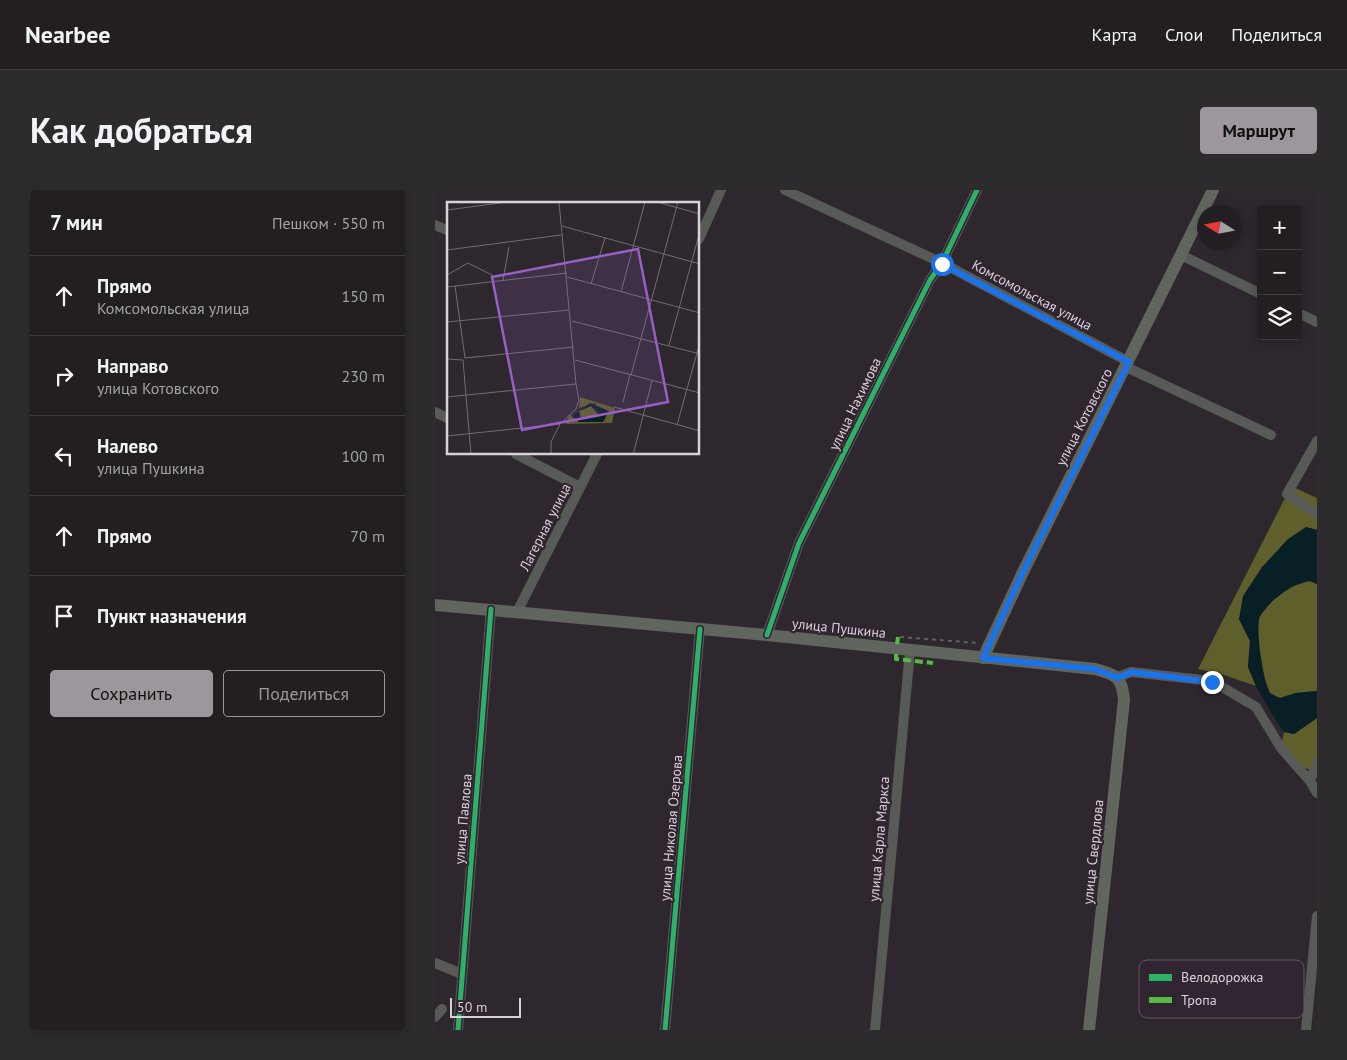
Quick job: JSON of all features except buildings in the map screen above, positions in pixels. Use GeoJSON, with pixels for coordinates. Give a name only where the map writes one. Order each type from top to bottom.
{"type":"FeatureCollection","features":[{"type":"Feature","properties":{"kind":"main road","name":"улица Котовского"},"geometry":{"type":"LineString","coordinates":[[983,658],[1023,572],[1213,190]]}},
{"type":"Feature","properties":{"kind":"main road","name":"улица Пушкина"},"geometry":{"type":"LineString","coordinates":[[435,605],[767,635],[1095,669],[1118,678]]}},
{"type":"Feature","properties":{"kind":"main road","name":"улица Свердлова"},"geometry":{"type":"LineString","coordinates":[[1089,1030],[1124,700],[1123,686],[1118,678]]}},
{"type":"Feature","properties":{"kind":"street"},"geometry":{"type":"LineString","coordinates":[[700,237],[721,190]]}},
{"type":"Feature","properties":{"kind":"street","name":"Комсомольская улица"},"geometry":{"type":"LineString","coordinates":[[785,190],[942,264],[1127,365],[1271,435]]}},
{"type":"Feature","properties":{"kind":"street","name":"улица Нахимова"},"geometry":{"type":"LineString","coordinates":[[767,635],[799,543],[930,280],[942,264],[977,190]]}},
{"type":"Feature","properties":{"kind":"street"},"geometry":{"type":"LineString","coordinates":[[435,225],[447,230]]}},
{"type":"Feature","properties":{"kind":"street"},"geometry":{"type":"LineString","coordinates":[[1181,255],[1257,292]]}},
{"type":"Feature","properties":{"kind":"street"},"geometry":{"type":"LineString","coordinates":[[1302,315],[1317,322]]}},
{"type":"Feature","properties":{"kind":"street"},"geometry":{"type":"LineString","coordinates":[[435,412],[447,418]]}},
{"type":"Feature","properties":{"kind":"street"},"geometry":{"type":"LineString","coordinates":[[1317,441],[1287,494],[1317,514]]}},
{"type":"Feature","properties":{"kind":"street"},"geometry":{"type":"LineString","coordinates":[[517,455],[581,487]]}},
{"type":"Feature","properties":{"kind":"street","name":"Лагерная улица"},"geometry":{"type":"LineString","coordinates":[[517,612],[597,455]]}},
{"type":"Feature","properties":{"kind":"street","name":"улица Павлова"},"geometry":{"type":"LineString","coordinates":[[458,1030],[491,610]]}},
{"type":"Feature","properties":{"kind":"street","name":"улица Николая Озерова"},"geometry":{"type":"LineString","coordinates":[[665,1030],[700,629]]}},
{"type":"Feature","properties":{"kind":"street","name":"улица Карла Маркса"},"geometry":{"type":"LineString","coordinates":[[875,1030],[910,651]]}},
{"type":"Feature","properties":{"kind":"street"},"geometry":{"type":"LineString","coordinates":[[1118,678],[1131,672],[1212,682],[1256,707],[1281,748],[1310,781],[1317,793]]}},
{"type":"Feature","properties":{"kind":"street"},"geometry":{"type":"LineString","coordinates":[[1310,781],[1317,763]]}},
{"type":"Feature","properties":{"kind":"street"},"geometry":{"type":"LineString","coordinates":[[1306,1030],[1317,916]]}},
{"type":"Feature","properties":{"kind":"street"},"geometry":{"type":"LineString","coordinates":[[435,963],[462,974]]}},
{"type":"Feature","properties":{"kind":"shaded area"},"geometry":{"type":"Polygon","coordinates":[[[1293,487],[1317,498],[1317,530],[1306,527],[1239,619],[1250,641],[1248,667],[1256,686],[1218,673],[1198,669],[1287,494],[1293,487]]]}},
{"type":"Feature","properties":{"kind":"shaded area"},"geometry":{"type":"Polygon","coordinates":[[[1309,581],[1317,584],[1317,691],[1296,693],[1280,698],[1270,693],[1265,680],[1257,638],[1259,617],[1272,601],[1291,587],[1309,581]]]}},
{"type":"Feature","properties":{"kind":"shaded area"},"geometry":{"type":"Polygon","coordinates":[[[1317,718],[1317,772],[1296,765],[1281,748],[1284,732],[1294,734],[1317,718]]]}},
{"type":"Feature","properties":{"kind":"water"},"geometry":{"type":"Polygon","coordinates":[[[1306,527],[1317,530],[1317,584],[1311,581],[1304,582],[1282,594],[1260,616],[1258,631],[1262,667],[1270,693],[1280,698],[1296,693],[1317,691],[1317,718],[1294,734],[1284,732],[1256,686],[1248,667],[1250,641],[1239,619],[1243,596],[1262,567],[1288,539],[1306,527]]]}},
{"type":"Feature","properties":{"kind":"marked path"},"geometry":{"type":"LineString","coordinates":[[897,644],[898,637]]}},
{"type":"Feature","properties":{"kind":"marked path"},"geometry":{"type":"LineString","coordinates":[[896,654],[896,659],[933,663]]}},
{"type":"Feature","properties":{"kind":"cycle path"},"geometry":{"type":"LineString","coordinates":[[767,635],[799,543],[930,280],[942,263],[977,190]]}},
{"type":"Feature","properties":{"kind":"cycle path"},"geometry":{"type":"LineString","coordinates":[[458,1030],[491,609]]}},
{"type":"Feature","properties":{"kind":"cycle path"},"geometry":{"type":"LineString","coordinates":[[665,1030],[700,629]]}},
{"type":"Feature","properties":{"kind":"route"},"geometry":{"type":"LineString","coordinates":[[942,264],[1129,362],[1023,572],[983,658],[1095,669],[1107,672],[1118,678],[1131,672],[1212,682]]}}]}
